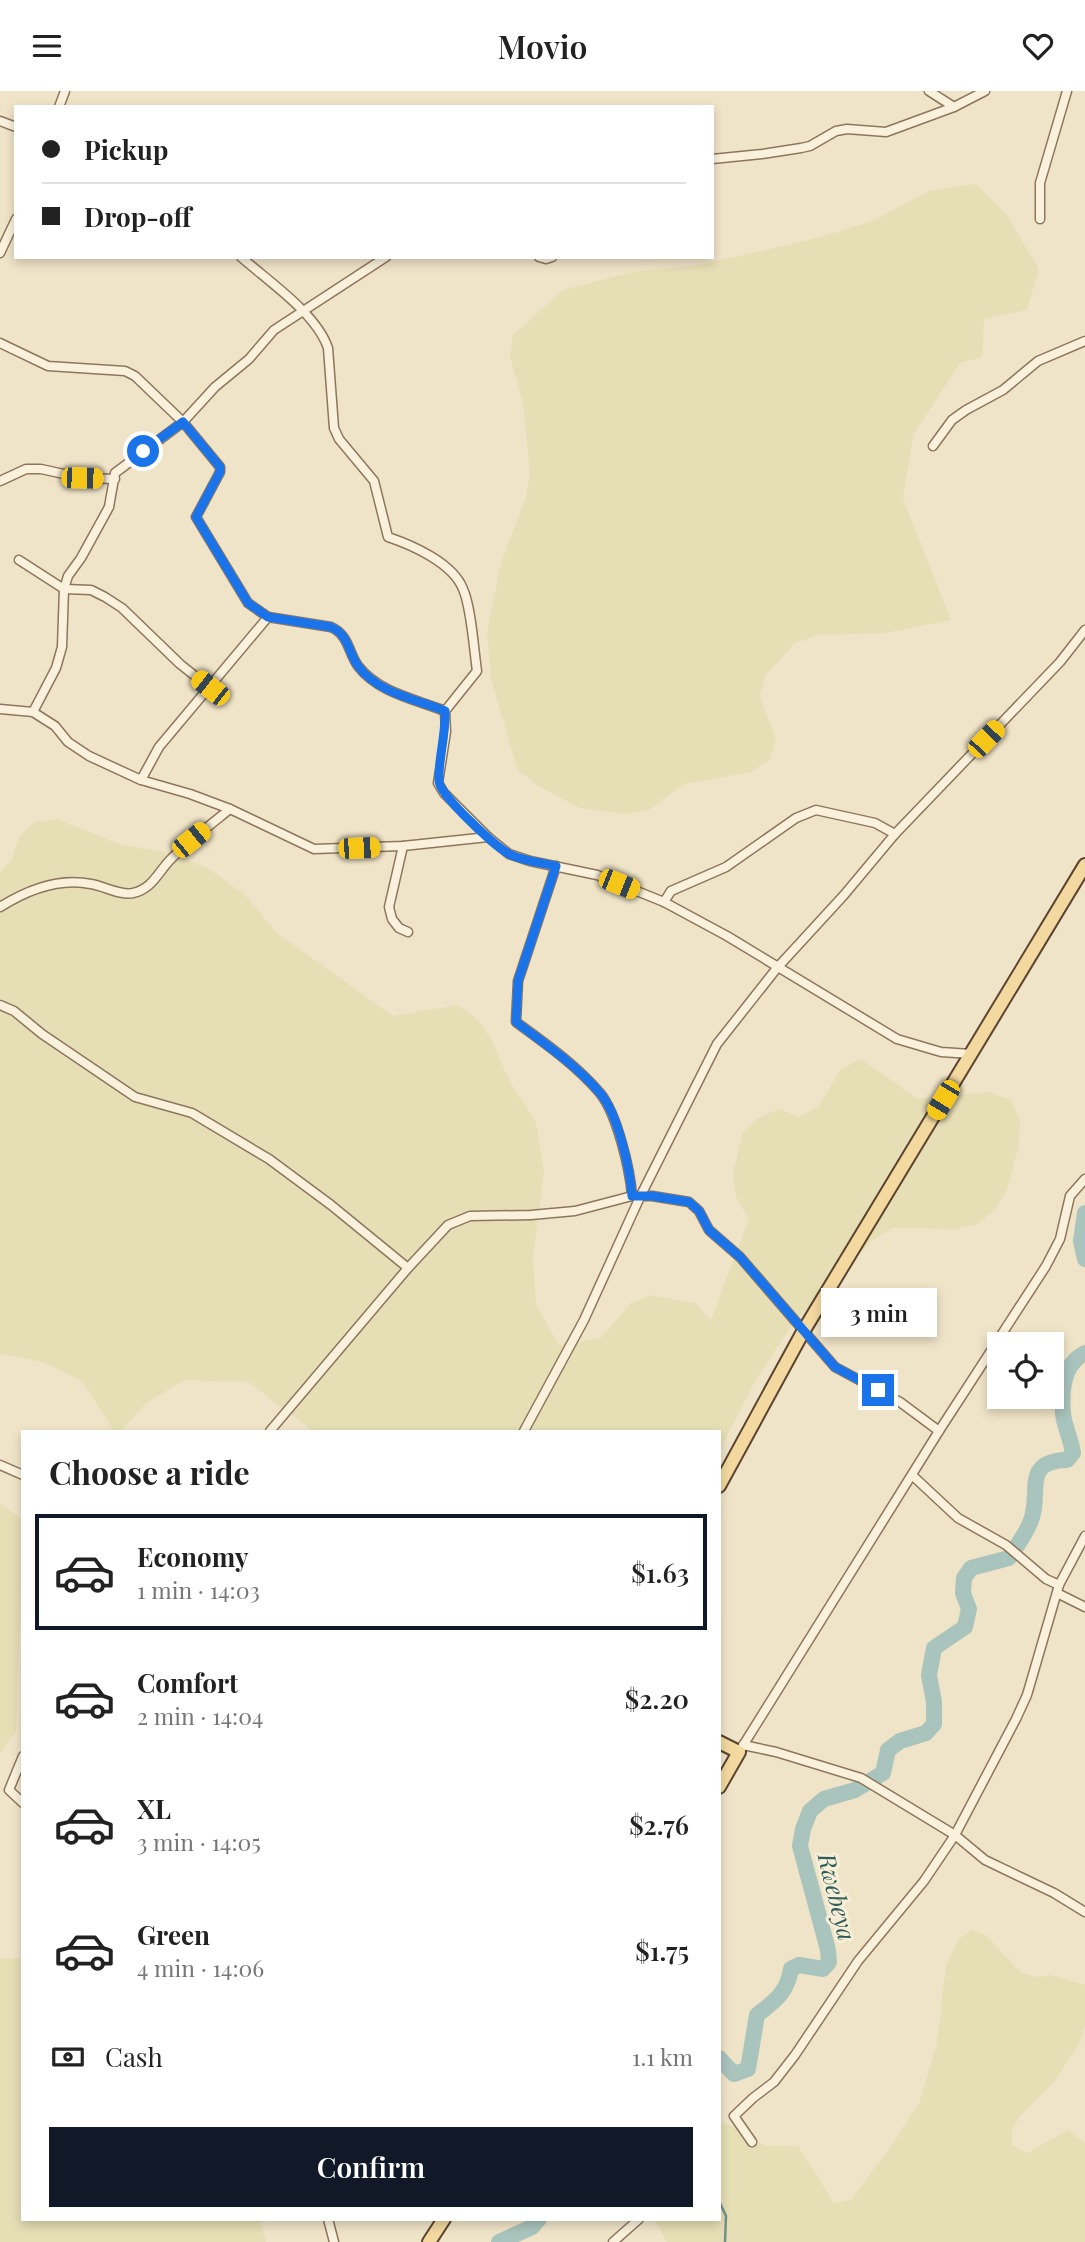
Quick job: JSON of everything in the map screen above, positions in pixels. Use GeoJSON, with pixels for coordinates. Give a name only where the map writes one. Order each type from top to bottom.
{"type":"FeatureCollection","features":[{"type":"Feature","properties":{"kind":"main road"},"geometry":{"type":"LineString","coordinates":[[721,1482],[804,1330],[1085,865]]}},
{"type":"Feature","properties":{"kind":"main road"},"geometry":{"type":"LineString","coordinates":[[721,1743],[741,1748],[721,1783]]}},
{"type":"Feature","properties":{"kind":"main road"},"geometry":{"type":"LineString","coordinates":[[429,2242],[443,2221]]}},
{"type":"Feature","properties":{"kind":"street"},"geometry":{"type":"LineString","coordinates":[[929,91],[954,107]]}},
{"type":"Feature","properties":{"kind":"street"},"geometry":{"type":"LineString","coordinates":[[714,159],[762,155],[810,146],[836,131],[847,129],[886,132],[954,107],[985,91]]}},
{"type":"Feature","properties":{"kind":"street"},"geometry":{"type":"LineString","coordinates":[[1040,219],[1040,183],[1067,91]]}},
{"type":"Feature","properties":{"kind":"street"},"geometry":{"type":"LineString","coordinates":[[0,253],[14,223]]}},
{"type":"Feature","properties":{"kind":"street"},"geometry":{"type":"LineString","coordinates":[[242,259],[303,312],[325,339],[334,428],[339,439],[374,481],[385,533],[388,537],[414,546],[447,569],[464,590],[477,671],[445,711],[446,732],[438,783],[444,793],[509,854],[597,875],[664,902],[727,936],[897,1039],[941,1052],[971,1054]]}},
{"type":"Feature","properties":{"kind":"street"},"geometry":{"type":"LineString","coordinates":[[33,712],[56,668],[62,647],[64,589],[68,576],[109,507],[115,473],[183,422],[215,387],[249,359],[274,330],[383,259]]}},
{"type":"Feature","properties":{"kind":"street"},"geometry":{"type":"LineString","coordinates":[[933,446],[952,420],[966,410],[1003,390],[1038,361],[1085,341]]}},
{"type":"Feature","properties":{"kind":"street"},"geometry":{"type":"LineString","coordinates":[[0,343],[48,366],[125,371],[135,376],[183,422],[220,467],[220,472],[196,517],[248,603],[268,617],[331,627],[340,631],[358,665],[385,689],[445,711]]}},
{"type":"Feature","properties":{"kind":"street"},"geometry":{"type":"LineString","coordinates":[[0,481],[26,468],[82,478],[115,479]]}},
{"type":"Feature","properties":{"kind":"street"},"geometry":{"type":"LineString","coordinates":[[19,560],[64,589],[91,590],[122,608],[180,664],[210,688]]}},
{"type":"Feature","properties":{"kind":"street"},"geometry":{"type":"LineString","coordinates":[[141,780],[159,747],[268,617]]}},
{"type":"Feature","properties":{"kind":"street"},"geometry":{"type":"LineString","coordinates":[[525,1430],[584,1320],[636,1197],[717,1045],[777,968],[895,834],[1060,663],[1085,630]]}},
{"type":"Feature","properties":{"kind":"street"},"geometry":{"type":"LineString","coordinates":[[0,709],[33,712],[55,726],[68,742],[89,756],[141,780],[230,809],[314,849],[403,846],[488,837]]}},
{"type":"Feature","properties":{"kind":"street"},"geometry":{"type":"LineString","coordinates":[[0,907],[25,891],[53,883],[89,883],[130,894],[143,890],[155,881],[176,853],[230,809]]}},
{"type":"Feature","properties":{"kind":"street"},"geometry":{"type":"LineString","coordinates":[[664,902],[671,891],[726,867],[796,818],[816,810],[875,823],[895,834]]}},
{"type":"Feature","properties":{"kind":"street"},"geometry":{"type":"LineString","coordinates":[[403,846],[389,907],[392,919],[399,928],[408,932]]}},
{"type":"Feature","properties":{"kind":"street"},"geometry":{"type":"LineString","coordinates":[[556,866],[518,981],[516,1022],[559,1053],[601,1094],[611,1112],[636,1197]]}},
{"type":"Feature","properties":{"kind":"street"},"geometry":{"type":"LineString","coordinates":[[0,1005],[14,1011],[42,1034],[135,1097],[192,1113],[269,1159],[408,1268]]}},
{"type":"Feature","properties":{"kind":"street"},"geometry":{"type":"LineString","coordinates":[[1085,1179],[1070,1196],[1060,1239],[1046,1266],[939,1431],[741,1748],[776,1752],[861,1778],[955,1836],[985,1860],[1054,1893],[1085,1912]]}},
{"type":"Feature","properties":{"kind":"street"},"geometry":{"type":"LineString","coordinates":[[272,1430],[448,1224],[470,1216],[575,1212],[636,1197],[652,1196],[689,1202],[699,1211],[709,1230],[740,1257],[835,1367],[900,1402],[939,1431]]}},
{"type":"Feature","properties":{"kind":"street"},"geometry":{"type":"LineString","coordinates":[[0,1465],[21,1474]]}},
{"type":"Feature","properties":{"kind":"street"},"geometry":{"type":"LineString","coordinates":[[913,1476],[958,1518],[1006,1545],[1058,1589],[1085,1607]]}},
{"type":"Feature","properties":{"kind":"street"},"geometry":{"type":"LineString","coordinates":[[752,2142],[734,2116],[774,2082],[858,1961],[923,1881],[955,1836],[1021,1707],[1058,1589],[1085,1535]]}},
{"type":"Feature","properties":{"kind":"street"},"geometry":{"type":"LineString","coordinates":[[21,1761],[9,1790],[21,1801]]}},
{"type":"Feature","properties":{"kind":"street"},"geometry":{"type":"LineString","coordinates":[[329,2221],[334,2242]]}},
{"type":"Feature","properties":{"kind":"street"},"geometry":{"type":"LineString","coordinates":[[613,2242],[637,2221]]}},
{"type":"Feature","properties":{"kind":"shaded area"},"geometry":{"type":"Polygon","coordinates":[[[976,184],[1006,214],[1039,269],[1027,310],[984,319],[982,357],[960,363],[913,435],[903,499],[951,620],[885,633],[817,635],[795,643],[765,676],[760,697],[776,739],[770,759],[751,772],[684,784],[649,810],[626,814],[580,808],[538,786],[518,770],[491,679],[487,631],[501,563],[526,497],[530,474],[523,402],[510,357],[513,335],[563,290],[632,272],[699,265],[805,241],[870,222],[930,191],[976,184]]]}},
{"type":"Feature","properties":{"kind":"shaded area"},"geometry":{"type":"Polygon","coordinates":[[[57,819],[122,845],[166,852],[208,868],[246,896],[277,933],[393,1016],[458,1005],[478,1020],[491,1039],[511,1084],[536,1122],[544,1170],[533,1258],[536,1305],[559,1345],[601,1338],[630,1304],[651,1295],[695,1303],[711,1320],[749,1219],[736,1197],[733,1175],[742,1134],[758,1118],[779,1109],[799,1117],[818,1107],[841,1069],[861,1059],[918,1099],[988,1092],[1011,1100],[1020,1122],[1019,1144],[1007,1190],[995,1209],[978,1224],[956,1229],[892,1228],[873,1240],[793,1323],[756,1380],[721,1447],[721,1430],[312,1430],[248,1382],[184,1380],[146,1403],[122,1430],[113,1430],[82,1381],[43,1362],[0,1354],[0,873],[12,859],[19,837],[35,822],[57,819]]]}},
{"type":"Feature","properties":{"kind":"shaded area"},"geometry":{"type":"Polygon","coordinates":[[[0,1504],[21,1519],[21,1580],[16,1731],[0,1754],[0,1504]]]}},
{"type":"Feature","properties":{"kind":"shaded area"},"geometry":{"type":"Polygon","coordinates":[[[972,1930],[987,1936],[1020,1972],[1036,1977],[1051,1975],[1085,1985],[1085,2025],[1080,2042],[1054,2082],[1020,2116],[1012,2129],[1012,2145],[1027,2153],[1068,2130],[1085,2143],[1085,2242],[667,2242],[655,2221],[721,2221],[721,2122],[739,2129],[765,2146],[798,2146],[834,2203],[851,2200],[920,2101],[937,2043],[946,1965],[959,1939],[972,1930]]]}},
{"type":"Feature","properties":{"kind":"shaded area"},"geometry":{"type":"Polygon","coordinates":[[[21,1957],[21,2221],[261,2221],[266,2242],[0,2242],[0,1959],[21,1957]]]}},
{"type":"Feature","properties":{"kind":"waterway","name":"Rwebeya"},"geometry":{"type":"LineString","coordinates":[[1085,1213],[1081,1241],[1085,1259]]}},
{"type":"Feature","properties":{"kind":"waterway","name":"Rwebeya"},"geometry":{"type":"LineString","coordinates":[[721,2060],[734,2074],[748,2069],[757,2015],[775,2001],[783,1990],[791,1969],[799,1965],[823,1969],[829,1962],[800,1846],[810,1811],[824,1799],[855,1790],[883,1773],[888,1750],[900,1741],[926,1733],[934,1724],[934,1702],[929,1675],[934,1648],[965,1627],[969,1609],[963,1593],[964,1578],[971,1568],[1009,1558],[1023,1536],[1033,1512],[1038,1473],[1043,1466],[1067,1460],[1073,1453],[1062,1406],[1063,1388],[1072,1364],[1085,1353]]}},
{"type":"Feature","properties":{"kind":"waterway"},"geometry":{"type":"LineString","coordinates":[[721,2205],[726,2216],[725,2242]]}},
{"type":"Feature","properties":{"kind":"waterway","name":"Rwebeya"},"geometry":{"type":"LineString","coordinates":[[499,2242],[532,2227],[537,2221]]}},
{"type":"Feature","properties":{"kind":"route"},"geometry":{"type":"LineString","coordinates":[[143,451],[183,422],[220,467],[220,472],[196,517],[248,603],[268,617],[331,627],[340,631],[358,665],[370,678],[385,689],[445,711],[446,732],[438,783],[444,793],[509,854],[556,866],[518,981],[516,1022],[559,1053],[601,1094],[611,1112],[630,1174],[632,1196],[689,1202],[699,1211],[709,1230],[740,1257],[835,1367],[878,1390]]}}]}
